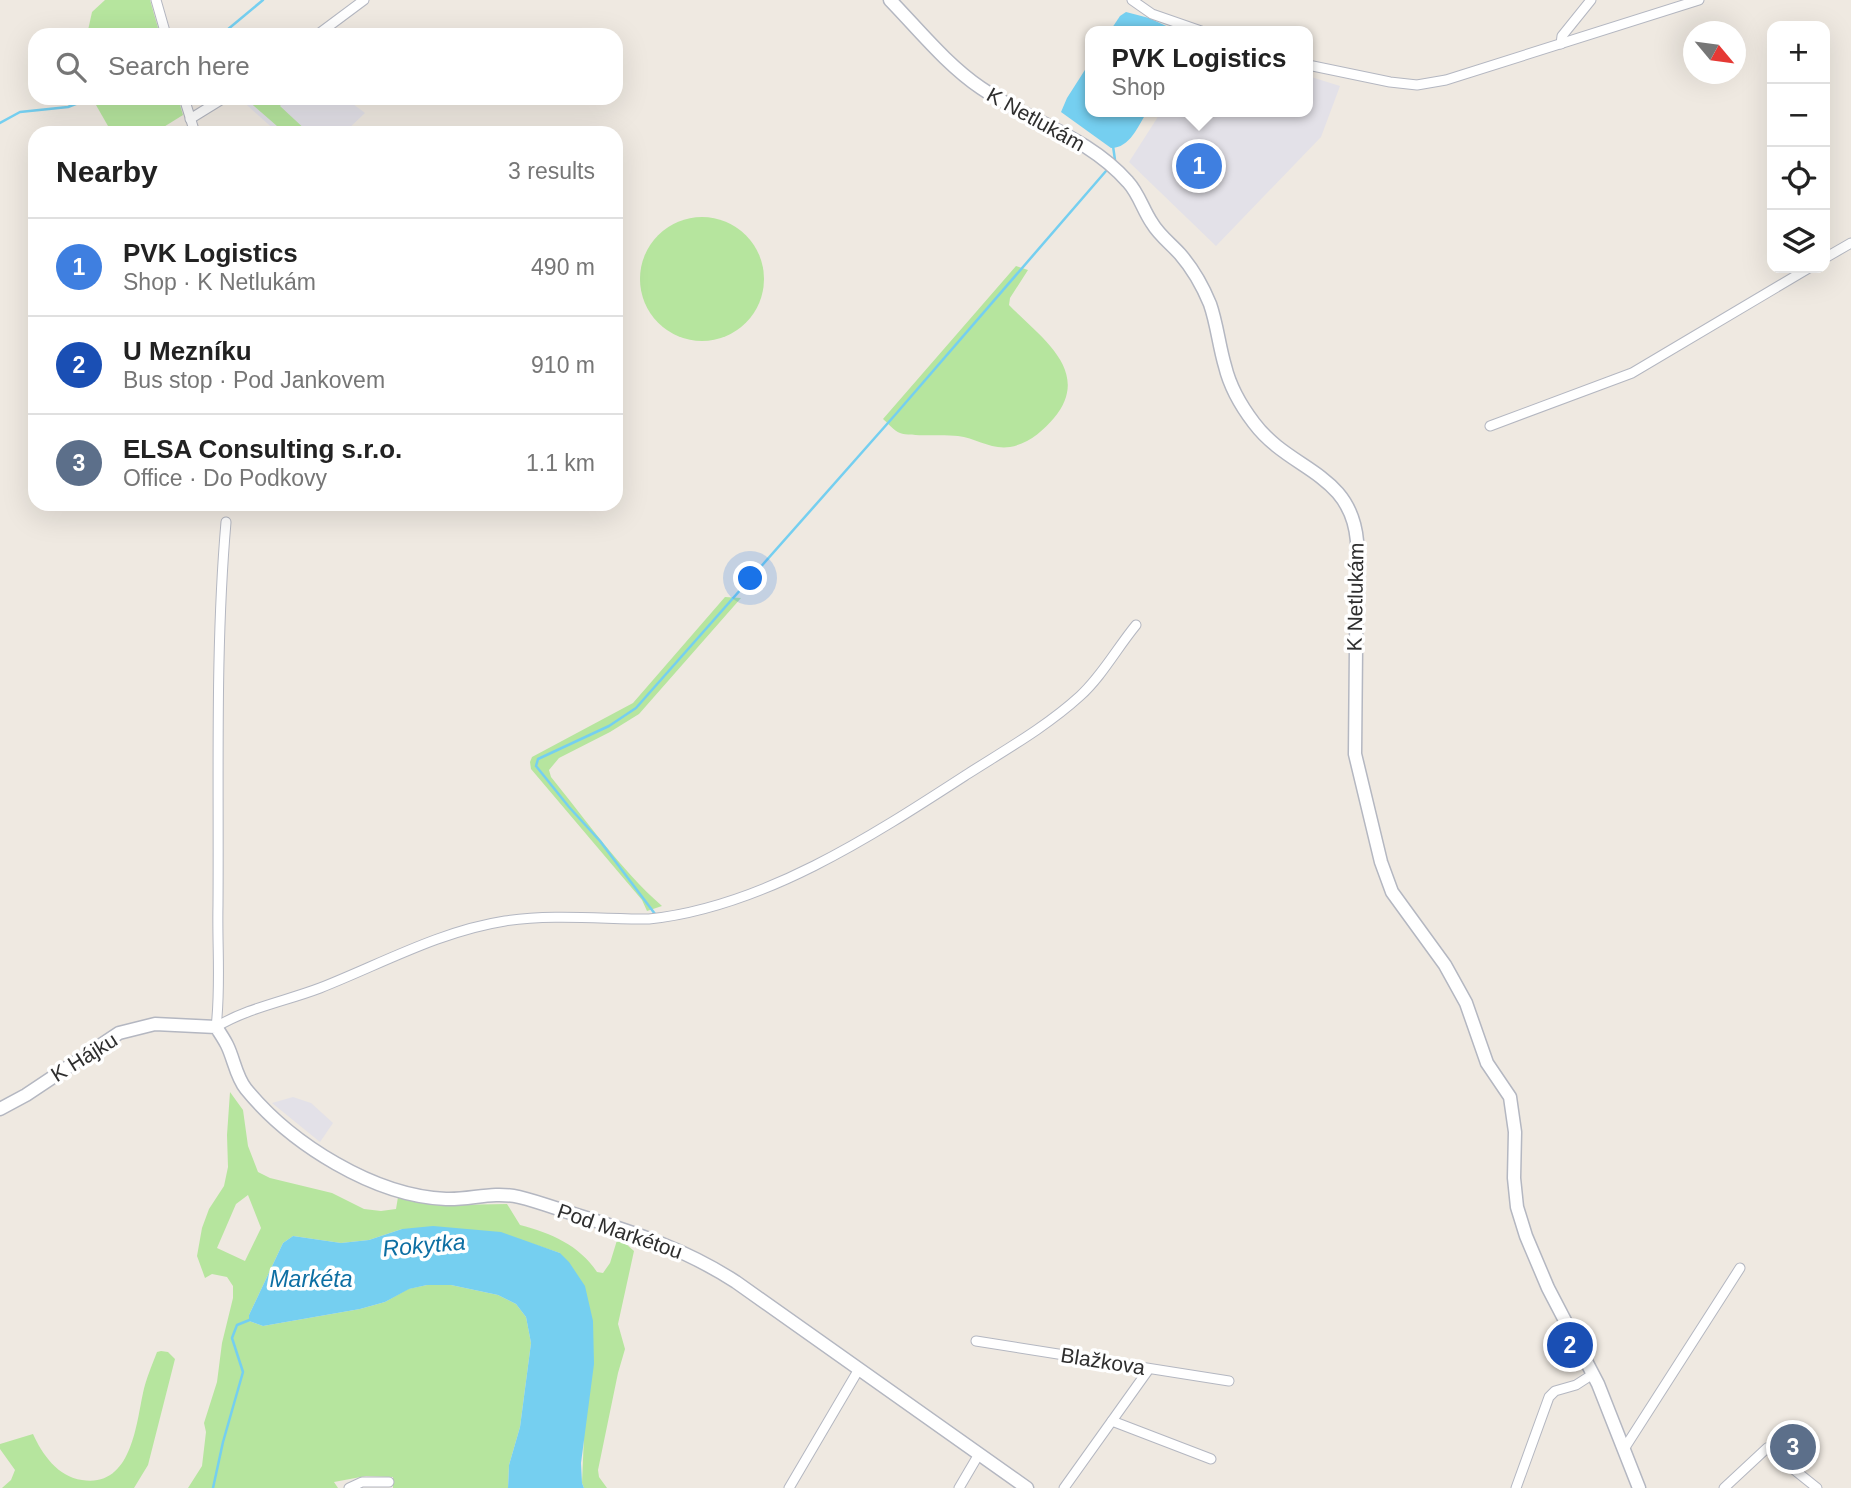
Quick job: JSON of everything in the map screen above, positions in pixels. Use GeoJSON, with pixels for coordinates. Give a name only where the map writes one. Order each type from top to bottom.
{"type":"FeatureCollection","features":[{"type":"Feature","properties":{"kind":"street"},"geometry":{"type":"LineString","coordinates":[[156,0],[164,28]]}},
{"type":"Feature","properties":{"kind":"street"},"geometry":{"type":"LineString","coordinates":[[326,28],[364,0]]}},
{"type":"Feature","properties":{"kind":"street","name":"K Netlukám"},"geometry":{"type":"LineString","coordinates":[[890,0],[951,63],[980,87],[1079,142],[1105,160],[1129,182],[1151,222],[1182,256],[1203,289],[1214,314],[1229,379],[1248,415],[1277,447],[1331,483],[1347,503],[1354,521],[1357,541],[1355,754],[1380,857],[1392,892],[1440,957],[1466,1003],[1487,1063],[1507,1091],[1513,1105],[1517,1207],[1548,1288],[1593,1374]]}},
{"type":"Feature","properties":{"kind":"street"},"geometry":{"type":"LineString","coordinates":[[1132,0],[1152,14],[1187,26]]}},
{"type":"Feature","properties":{"kind":"street"},"geometry":{"type":"LineString","coordinates":[[1560,44],[1562,36],[1591,0]]}},
{"type":"Feature","properties":{"kind":"street"},"geometry":{"type":"LineString","coordinates":[[1313,66],[1417,85],[1446,80],[1699,0]]}},
{"type":"Feature","properties":{"kind":"street"},"geometry":{"type":"LineString","coordinates":[[186,105],[192,126]]}},
{"type":"Feature","properties":{"kind":"street"},"geometry":{"type":"LineString","coordinates":[[190,119],[212,105]]}},
{"type":"Feature","properties":{"kind":"street"},"geometry":{"type":"LineString","coordinates":[[1830,255],[1851,243]]}},
{"type":"Feature","properties":{"kind":"street"},"geometry":{"type":"LineString","coordinates":[[1490,426],[1632,373],[1801,273]]}},
{"type":"Feature","properties":{"kind":"street"},"geometry":{"type":"LineString","coordinates":[[216,1027],[219,1001],[217,930],[220,608],[226,522]]}},
{"type":"Feature","properties":{"kind":"street"},"geometry":{"type":"LineString","coordinates":[[216,1027],[233,1017],[294,998],[440,937],[473,928],[507,920],[672,917],[714,907],[758,891],[897,820],[1040,727],[1093,683],[1136,625]]}},
{"type":"Feature","properties":{"kind":"street","name":"K Hájku"},"geometry":{"type":"LineString","coordinates":[[0,1109],[26,1095],[119,1033],[155,1024],[216,1027]]}},
{"type":"Feature","properties":{"kind":"street","name":"Pod Markétou"},"geometry":{"type":"LineString","coordinates":[[216,1027],[228,1045],[243,1087],[273,1117],[329,1159],[394,1190],[418,1197],[449,1199],[491,1194],[519,1197],[629,1230],[698,1259],[719,1271],[1027,1488]]}},
{"type":"Feature","properties":{"kind":"street"},"geometry":{"type":"LineString","coordinates":[[1624,1449],[1740,1268]]}},
{"type":"Feature","properties":{"kind":"street","name":"Blažkova"},"geometry":{"type":"LineString","coordinates":[[976,1341],[1229,1381]]}},
{"type":"Feature","properties":{"kind":"street"},"geometry":{"type":"LineString","coordinates":[[789,1488],[859,1369]]}},
{"type":"Feature","properties":{"kind":"street"},"geometry":{"type":"LineString","coordinates":[[1064,1488],[1149,1369]]}},
{"type":"Feature","properties":{"kind":"street"},"geometry":{"type":"LineString","coordinates":[[1516,1488],[1549,1397],[1555,1391],[1576,1385],[1593,1374],[1639,1488]]}},
{"type":"Feature","properties":{"kind":"street"},"geometry":{"type":"LineString","coordinates":[[1112,1421],[1211,1458]]}},
{"type":"Feature","properties":{"kind":"street"},"geometry":{"type":"LineString","coordinates":[[1724,1488],[1768,1448],[1817,1488]]}},
{"type":"Feature","properties":{"kind":"street"},"geometry":{"type":"LineString","coordinates":[[959,1488],[979,1454]]}},
{"type":"Feature","properties":{"kind":"street"},"geometry":{"type":"LineString","coordinates":[[349,1488],[362,1482],[389,1482]]}},
{"type":"Feature","properties":{"kind":"shaded area"},"geometry":{"type":"Polygon","coordinates":[[[1313,78],[1340,86],[1321,137],[1216,246],[1129,162],[1158,117],[1313,117],[1313,78]]]}},
{"type":"Feature","properties":{"kind":"shaded area"},"geometry":{"type":"Polygon","coordinates":[[[247,105],[354,105],[365,113],[351,126],[270,126],[247,105]]]}},
{"type":"Feature","properties":{"kind":"shaded area"},"geometry":{"type":"Polygon","coordinates":[[[293,1097],[311,1103],[333,1123],[320,1142],[272,1103],[293,1097]]]}},
{"type":"Feature","properties":{"kind":"green space"},"geometry":{"type":"Polygon","coordinates":[[[105,0],[150,0],[158,28],[89,28],[92,12],[105,0]]]}},
{"type":"Feature","properties":{"kind":"green space"},"geometry":{"type":"Polygon","coordinates":[[[96,105],[180,105],[183,115],[165,126],[108,126],[96,105]]]}},
{"type":"Feature","properties":{"kind":"green space"},"geometry":{"type":"Polygon","coordinates":[[[253,105],[281,105],[301,126],[277,126],[253,105]]]}},
{"type":"Feature","properties":{"kind":"green space"},"geometry":{"type":"Polygon","coordinates":[[[702,217],[726,222],[746,235],[759,255],[764,279],[759,303],[746,323],[726,336],[702,341],[678,336],[658,323],[645,303],[640,279],[645,255],[658,235],[678,222],[702,217]]]}},
{"type":"Feature","properties":{"kind":"green space"},"geometry":{"type":"Polygon","coordinates":[[[1016,266],[1028,270],[1010,298],[1009,305],[1047,342],[1065,370],[1068,385],[1065,401],[1054,418],[1035,436],[1010,447],[996,447],[958,436],[912,435],[896,431],[883,419],[1016,266]]]}},
{"type":"Feature","properties":{"kind":"green space"},"geometry":{"type":"Polygon","coordinates":[[[725,597],[741,598],[639,714],[559,758],[549,770],[551,777],[604,844],[662,906],[647,911],[642,900],[531,769],[530,762],[532,757],[633,703],[725,597]]]}},
{"type":"Feature","properties":{"kind":"green space"},"geometry":{"type":"Polygon","coordinates":[[[230,1092],[243,1110],[248,1146],[258,1172],[270,1178],[332,1193],[364,1209],[381,1211],[396,1209],[398,1197],[415,1202],[453,1205],[507,1204],[520,1225],[543,1232],[573,1247],[597,1272],[603,1273],[610,1263],[618,1237],[634,1251],[618,1324],[625,1349],[598,1470],[599,1477],[607,1488],[584,1488],[582,1483],[584,1436],[560,1253],[530,1243],[402,1229],[369,1240],[341,1243],[293,1236],[283,1243],[249,1315],[249,1321],[263,1326],[360,1309],[385,1302],[408,1289],[427,1285],[451,1285],[498,1295],[516,1304],[526,1317],[531,1343],[520,1427],[509,1465],[508,1488],[393,1488],[393,1477],[366,1476],[334,1482],[338,1488],[188,1488],[202,1466],[206,1432],[204,1423],[217,1382],[222,1343],[233,1298],[233,1286],[227,1277],[212,1274],[205,1278],[197,1256],[209,1209],[224,1186],[228,1167],[230,1092]],[[248,1195],[236,1204],[217,1248],[245,1261],[261,1228],[248,1195]]]}},
{"type":"Feature","properties":{"kind":"green space"},"geometry":{"type":"Polygon","coordinates":[[[157,1352],[168,1352],[175,1359],[148,1465],[134,1488],[2,1488],[11,1480],[15,1470],[0,1449],[0,1444],[33,1434],[46,1457],[65,1474],[82,1480],[98,1480],[111,1474],[121,1465],[128,1452],[134,1437],[147,1377],[157,1352]]]}},
{"type":"Feature","properties":{"kind":"water"},"geometry":{"type":"Polygon","coordinates":[[[1126,12],[1166,26],[1113,26],[1126,12]]]}},
{"type":"Feature","properties":{"kind":"water"},"geometry":{"type":"Polygon","coordinates":[[[1085,70],[1085,117],[1144,117],[1128,140],[1111,148],[1061,112],[1085,70]]]}},
{"type":"Feature","properties":{"kind":"water","name":"Markéta"},"geometry":{"type":"Polygon","coordinates":[[[433,1226],[501,1232],[560,1253],[585,1286],[593,1321],[594,1364],[581,1463],[584,1488],[508,1488],[509,1465],[520,1427],[531,1343],[526,1317],[516,1304],[498,1295],[451,1285],[427,1285],[409,1289],[385,1302],[360,1309],[263,1326],[249,1321],[249,1315],[283,1243],[293,1236],[341,1243],[369,1240],[402,1229],[433,1226]]]}},
{"type":"Feature","properties":{"kind":"waterway"},"geometry":{"type":"LineString","coordinates":[[229,28],[263,0]]}},
{"type":"Feature","properties":{"kind":"waterway"},"geometry":{"type":"LineString","coordinates":[[0,123],[20,112],[73,105]]}},
{"type":"Feature","properties":{"kind":"waterway"},"geometry":{"type":"LineString","coordinates":[[1113,146],[1115,160]]}},
{"type":"Feature","properties":{"kind":"waterway"},"geometry":{"type":"LineString","coordinates":[[655,914],[600,841],[536,766],[538,759],[609,726],[636,708],[1106,171]]}},
{"type":"Feature","properties":{"kind":"waterway","name":"Rokytka"},"geometry":{"type":"LineString","coordinates":[[213,1488],[243,1372],[232,1338],[237,1325],[252,1319]]}},
{"type":"Feature","properties":{"kind":"place","name":"PVK Logistics"},"geometry":{"type":"Point","coordinates":[1199,166]}},
{"type":"Feature","properties":{"kind":"place","name":"U Mezníku"},"geometry":{"type":"Point","coordinates":[1570,1345]}},
{"type":"Feature","properties":{"kind":"place","name":"ELSA Consulting s.r.o."},"geometry":{"type":"Point","coordinates":[1793,1447]}}]}
